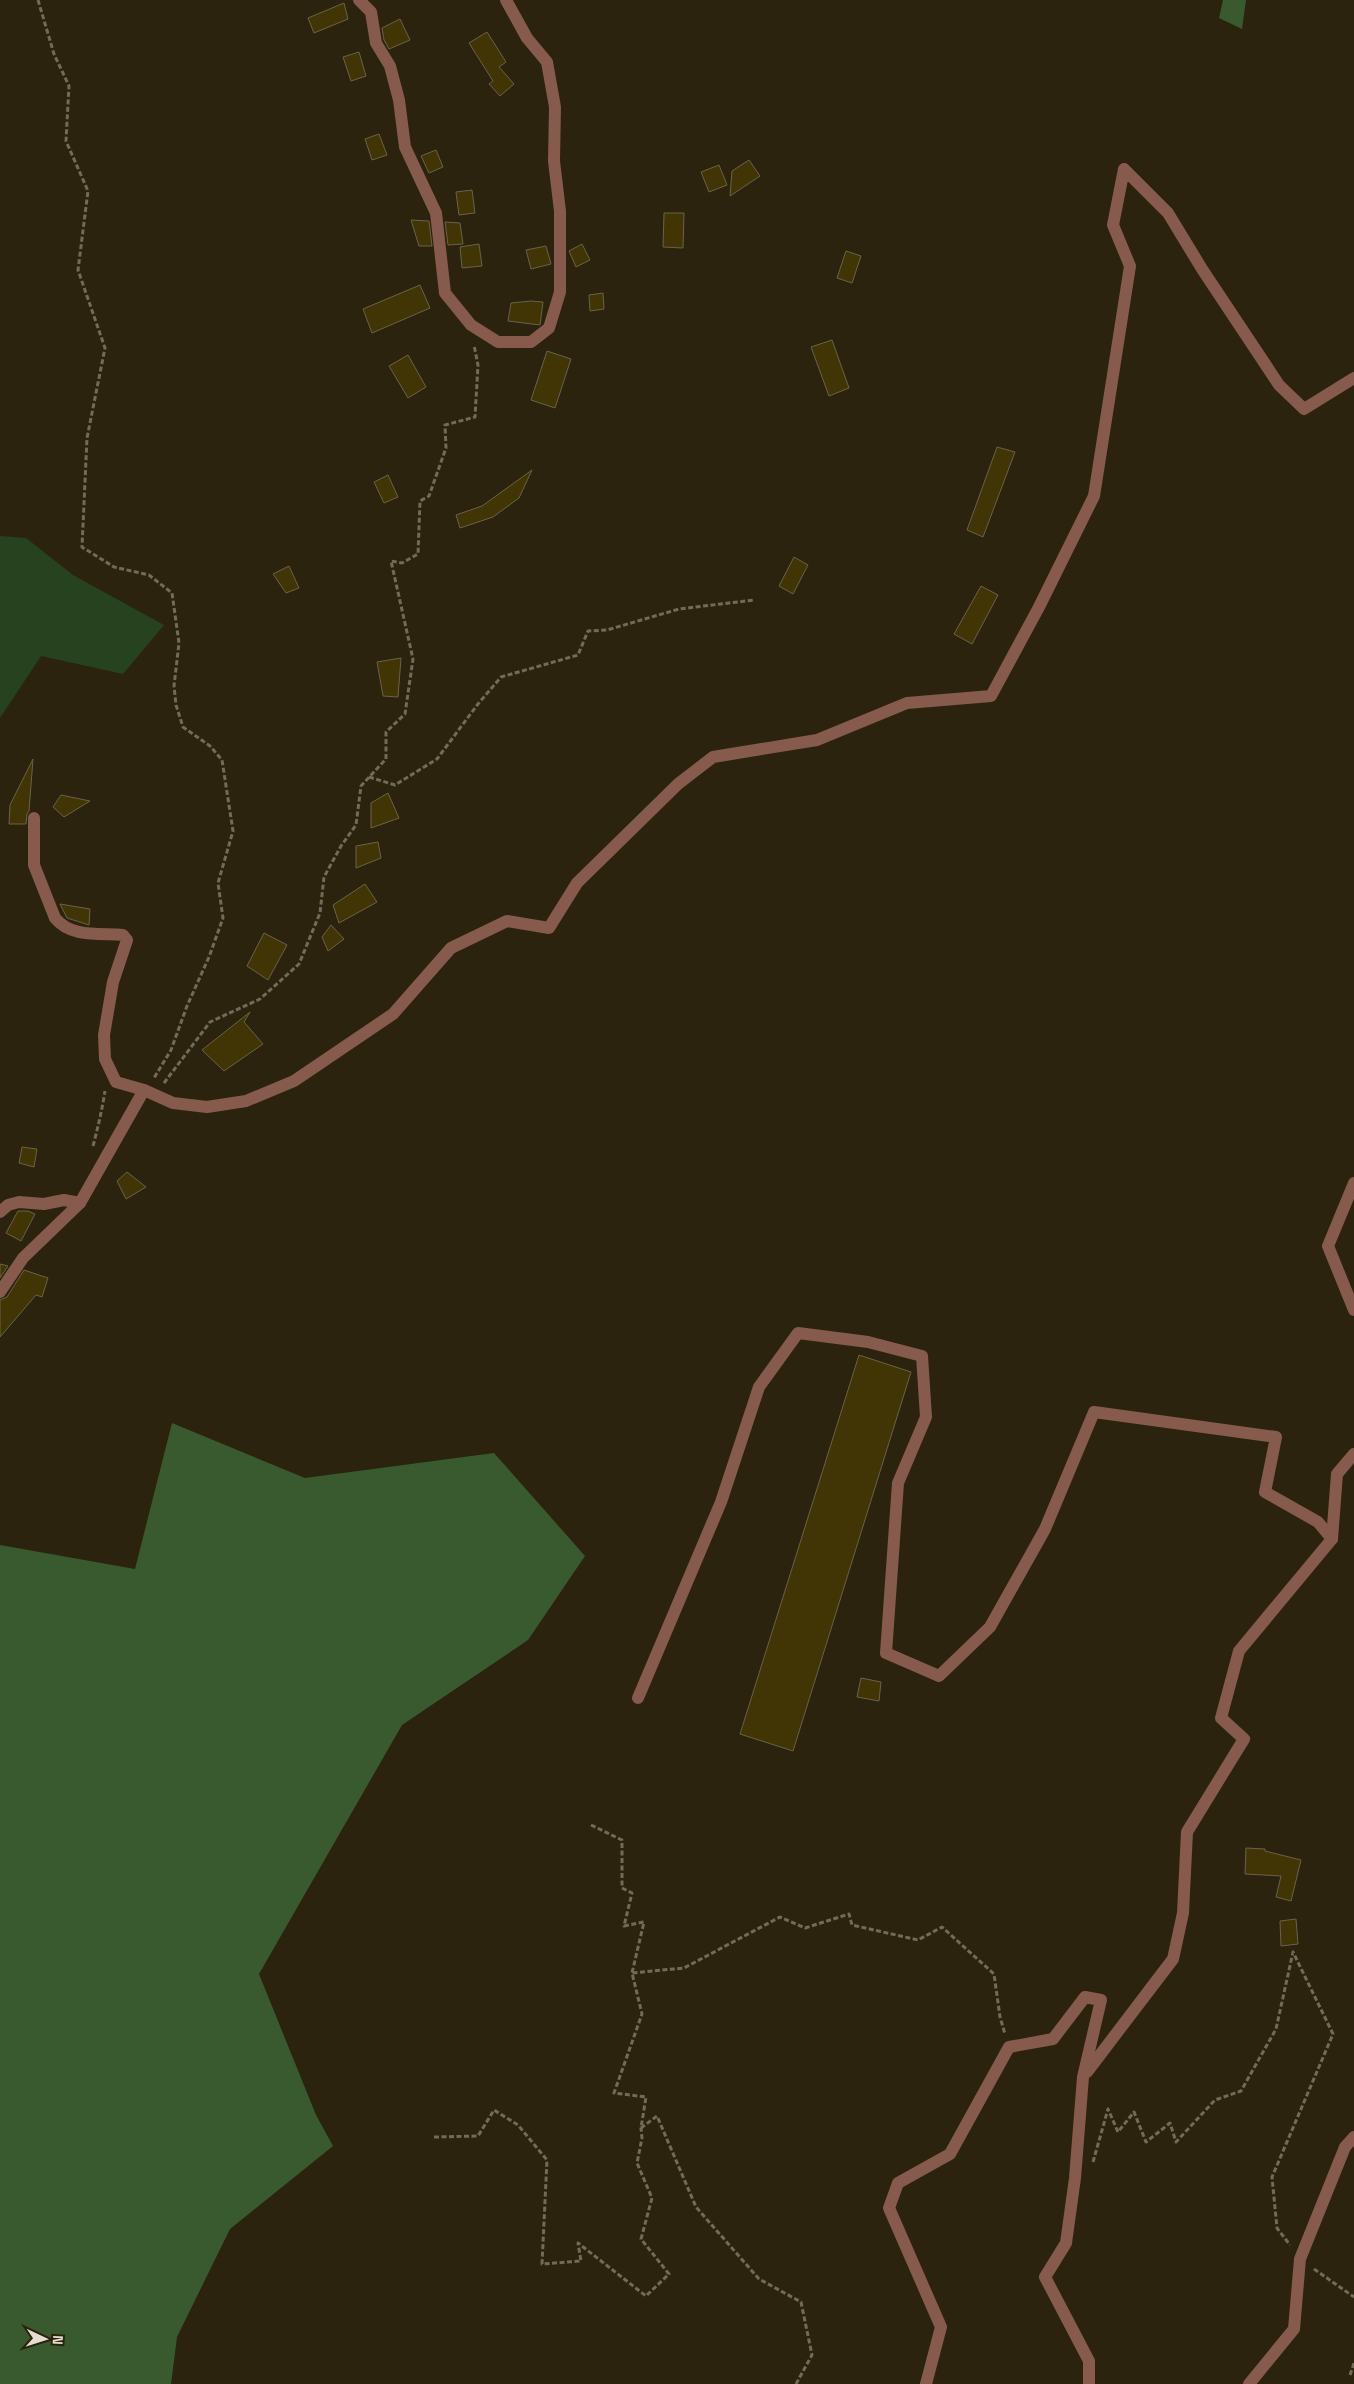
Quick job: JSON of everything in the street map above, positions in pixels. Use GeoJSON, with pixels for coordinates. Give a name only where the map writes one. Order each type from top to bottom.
{"type":"FeatureCollection","features":[{"type":"Feature","properties":{"kind":"street"},"geometry":{"type":"LineString","coordinates":[[359,0],[371,12],[376,43],[390,66],[399,100],[405,147],[436,213],[446,293],[471,325],[498,342],[531,342],[549,328],[560,292],[560,211],[554,161],[555,107],[547,62],[527,38],[506,0]]}},
{"type":"Feature","properties":{"kind":"street"},"geometry":{"type":"LineString","coordinates":[[34,818],[34,865],[55,918],[60,924],[77,932],[123,935],[127,940],[107,1007],[104,1035],[105,1059],[116,1082],[173,1103],[207,1107],[246,1101],[294,1081],[393,1014],[451,948],[507,921],[549,928],[577,883],[678,784],[713,757],[817,740],[907,703],[991,696],[1039,607],[1094,496],[1130,266],[1113,225],[1124,169],[1168,213],[1202,269],[1279,385],[1304,409],[1354,378]]}},
{"type":"Feature","properties":{"kind":"street"},"geometry":{"type":"LineString","coordinates":[[0,1292],[23,1258],[80,1203],[150,1093]]}},
{"type":"Feature","properties":{"kind":"street"},"geometry":{"type":"LineString","coordinates":[[1354,1183],[1328,1246],[1354,1310]]}},
{"type":"Feature","properties":{"kind":"street"},"geometry":{"type":"LineString","coordinates":[[0,1212],[8,1205],[19,1202],[44,1204],[64,1200],[80,1203]]}},
{"type":"Feature","properties":{"kind":"street"},"geometry":{"type":"LineString","coordinates":[[638,1698],[721,1502],[759,1387],[798,1334],[868,1342],[922,1356],[926,1417],[898,1484],[886,1653],[939,1676],[990,1628],[1045,1529],[1094,1412],[1276,1437],[1265,1492],[1318,1522],[1332,1538]]}},
{"type":"Feature","properties":{"kind":"street"},"geometry":{"type":"LineString","coordinates":[[1083,2077],[1173,1959],[1183,1913],[1186,1832],[1244,1739],[1221,1718],[1239,1651],[1332,1538],[1337,1474],[1354,1454]]}},
{"type":"Feature","properties":{"kind":"street"},"geometry":{"type":"LineString","coordinates":[[926,2384],[941,2327],[889,2208],[898,2184],[950,2154],[1009,2047],[1053,2038],[1085,1997],[1101,2000],[1083,2077],[1075,2178],[1066,2243],[1046,2277],[1089,2361],[1089,2384]]}},
{"type":"Feature","properties":{"kind":"street"},"geometry":{"type":"LineString","coordinates":[[1249,2384],[1294,2328],[1300,2259],[1345,2147],[1354,2137]]}},
{"type":"Feature","properties":{"kind":"path"},"geometry":{"type":"LineString","coordinates":[[38,0],[54,54],[69,86],[66,141],[88,190],[78,270],[105,348],[87,438],[82,547],[114,567],[149,574],[172,593],[179,642],[174,686],[176,705],[183,727],[210,746],[222,760],[233,831],[218,883],[223,918],[210,957],[187,1006],[171,1050],[157,1075],[150,1093]]}},
{"type":"Feature","properties":{"kind":"path"},"geometry":{"type":"LineString","coordinates":[[150,1093],[210,1022],[260,998],[299,964],[320,912],[324,876],[341,846],[356,825],[361,786],[386,758],[386,732],[406,714],[413,659],[391,561],[402,563],[418,554],[420,501],[429,496],[446,448],[445,425],[475,417],[478,365],[471,325]]}},
{"type":"Feature","properties":{"kind":"path"},"geometry":{"type":"LineString","coordinates":[[369,777],[395,785],[437,759],[478,704],[501,678],[578,655],[588,631],[607,630],[679,609],[754,600]]}},
{"type":"Feature","properties":{"kind":"path"},"geometry":{"type":"LineString","coordinates":[[92,1151],[100,1122],[105,1085]]}},
{"type":"Feature","properties":{"kind":"path"},"geometry":{"type":"LineString","coordinates":[[434,2138],[478,2136],[494,2110],[518,2125],[547,2160],[542,2264],[581,2262],[578,2243],[646,2296],[669,2274],[641,2239],[652,2198],[637,2163],[642,2138],[641,2128],[646,2097],[614,2093],[642,2014],[632,1973],[644,1922],[624,1926],[632,1892],[622,1888],[622,1840],[591,1825]]}},
{"type":"Feature","properties":{"kind":"path"},"geometry":{"type":"LineString","coordinates":[[632,1973],[684,1968],[780,1917],[805,1928],[849,1914],[852,1924],[918,1940],[942,1927],[994,1974],[1000,2016],[1009,2047]]}},
{"type":"Feature","properties":{"kind":"path"},"geometry":{"type":"LineString","coordinates":[[1075,2178],[1092,2166],[1108,2109],[1118,2132],[1134,2112],[1146,2142],[1170,2123],[1176,2142],[1215,2100],[1242,2091],[1276,2029],[1294,1952],[1333,2034],[1272,2177],[1277,2228],[1300,2259],[1354,2297]]}},
{"type":"Feature","properties":{"kind":"path"},"geometry":{"type":"LineString","coordinates":[[641,2128],[657,2116],[696,2207],[759,2279],[801,2302],[812,2355],[796,2384]]}},
{"type":"Feature","properties":{"kind":"path"},"geometry":{"type":"LineString","coordinates":[[1350,2375],[1354,2363]]}},
{"type":"Feature","properties":{"kind":"green space"},"geometry":{"type":"Polygon","coordinates":[[[1223,0],[1246,0],[1242,29],[1219,18],[1223,0]]]}},
{"type":"Feature","properties":{"kind":"green space"},"geometry":{"type":"Polygon","coordinates":[[[0,536],[26,538],[73,575],[164,625],[123,674],[41,656],[0,718],[0,536]]]}},
{"type":"Feature","properties":{"kind":"green space"},"geometry":{"type":"Polygon","coordinates":[[[172,1423],[305,1478],[494,1453],[585,1556],[528,1640],[402,1725],[259,1974],[316,2115],[333,2146],[230,2229],[177,2337],[171,2384],[0,2384],[0,1545],[135,1569],[172,1423]]]}},
{"type":"Feature","properties":{"kind":"building"},"geometry":{"type":"Polygon","coordinates":[[[344,3],[348,19],[314,33],[308,18],[344,3]]]}},
{"type":"Feature","properties":{"kind":"building"},"geometry":{"type":"Polygon","coordinates":[[[400,19],[410,40],[389,49],[384,40],[382,28],[400,19]]]}},
{"type":"Feature","properties":{"kind":"building"},"geometry":{"type":"Polygon","coordinates":[[[487,32],[506,62],[499,67],[514,84],[500,96],[489,84],[493,81],[469,43],[487,32]]]}},
{"type":"Feature","properties":{"kind":"building"},"geometry":{"type":"Polygon","coordinates":[[[359,52],[366,76],[351,81],[343,57],[359,52]]]}},
{"type":"Feature","properties":{"kind":"building"},"geometry":{"type":"Polygon","coordinates":[[[379,134],[387,155],[372,160],[365,139],[379,134]]]}},
{"type":"Feature","properties":{"kind":"building"},"geometry":{"type":"Polygon","coordinates":[[[436,150],[443,167],[429,173],[421,156],[436,150]]]}},
{"type":"Feature","properties":{"kind":"building"},"geometry":{"type":"Polygon","coordinates":[[[749,160],[760,176],[730,196],[732,171],[749,160]]]}},
{"type":"Feature","properties":{"kind":"building"},"geometry":{"type":"Polygon","coordinates":[[[719,165],[727,185],[709,192],[701,172],[719,165]]]}},
{"type":"Feature","properties":{"kind":"building"},"geometry":{"type":"Polygon","coordinates":[[[472,190],[475,213],[459,215],[456,192],[472,190]]]}},
{"type":"Feature","properties":{"kind":"building"},"geometry":{"type":"Polygon","coordinates":[[[664,213],[684,213],[683,248],[663,247],[664,213]]]}},
{"type":"Feature","properties":{"kind":"building"},"geometry":{"type":"Polygon","coordinates":[[[411,220],[429,221],[432,246],[419,246],[411,220]]]}},
{"type":"Feature","properties":{"kind":"building"},"geometry":{"type":"Polygon","coordinates":[[[445,222],[460,223],[463,244],[448,245],[445,222]]]}},
{"type":"Feature","properties":{"kind":"building"},"geometry":{"type":"Polygon","coordinates":[[[479,244],[482,266],[462,268],[460,247],[479,244]]]}},
{"type":"Feature","properties":{"kind":"building"},"geometry":{"type":"Polygon","coordinates":[[[582,244],[590,260],[576,267],[569,251],[582,244]]]}},
{"type":"Feature","properties":{"kind":"building"},"geometry":{"type":"Polygon","coordinates":[[[546,246],[551,264],[531,269],[526,250],[546,246]]]}},
{"type":"Feature","properties":{"kind":"building"},"geometry":{"type":"Polygon","coordinates":[[[846,251],[861,256],[852,283],[837,278],[846,251]]]}},
{"type":"Feature","properties":{"kind":"building"},"geometry":{"type":"Polygon","coordinates":[[[420,285],[430,308],[372,333],[363,309],[420,285]]]}},
{"type":"Feature","properties":{"kind":"building"},"geometry":{"type":"Polygon","coordinates":[[[603,293],[604,309],[590,311],[589,295],[603,293]]]}},
{"type":"Feature","properties":{"kind":"building"},"geometry":{"type":"Polygon","coordinates":[[[543,302],[540,325],[508,321],[511,303],[543,302]]]}},
{"type":"Feature","properties":{"kind":"building"},"geometry":{"type":"Polygon","coordinates":[[[832,340],[849,388],[829,396],[811,347],[832,340]]]}},
{"type":"Feature","properties":{"kind":"building"},"geometry":{"type":"Polygon","coordinates":[[[547,351],[571,359],[555,408],[531,400],[547,351]]]}},
{"type":"Feature","properties":{"kind":"building"},"geometry":{"type":"Polygon","coordinates":[[[408,355],[426,387],[408,398],[389,366],[408,355]]]}},
{"type":"Feature","properties":{"kind":"building"},"geometry":{"type":"Polygon","coordinates":[[[997,447],[1015,452],[983,537],[967,530],[997,447]]]}},
{"type":"Feature","properties":{"kind":"building"},"geometry":{"type":"Polygon","coordinates":[[[532,470],[519,498],[493,517],[460,528],[456,515],[482,506],[532,470]]]}},
{"type":"Feature","properties":{"kind":"building"},"geometry":{"type":"Polygon","coordinates":[[[388,475],[398,497],[384,503],[374,482],[388,475]]]}},
{"type":"Feature","properties":{"kind":"building"},"geometry":{"type":"Polygon","coordinates":[[[794,557],[808,565],[793,594],[779,586],[794,557]]]}},
{"type":"Feature","properties":{"kind":"building"},"geometry":{"type":"Polygon","coordinates":[[[289,566],[299,588],[286,593],[273,574],[289,566]]]}},
{"type":"Feature","properties":{"kind":"building"},"geometry":{"type":"Polygon","coordinates":[[[981,586],[998,595],[972,644],[954,634],[981,586]]]}},
{"type":"Feature","properties":{"kind":"building"},"geometry":{"type":"Polygon","coordinates":[[[401,658],[398,697],[383,696],[377,662],[401,658]]]}},
{"type":"Feature","properties":{"kind":"building"},"geometry":{"type":"Polygon","coordinates":[[[33,759],[29,811],[26,824],[9,824],[10,805],[33,759]]]}},
{"type":"Feature","properties":{"kind":"building"},"geometry":{"type":"Polygon","coordinates":[[[388,793],[399,818],[371,828],[371,803],[388,793]]]}},
{"type":"Feature","properties":{"kind":"building"},"geometry":{"type":"Polygon","coordinates":[[[61,795],[90,801],[64,817],[53,807],[61,795]]]}},
{"type":"Feature","properties":{"kind":"building"},"geometry":{"type":"Polygon","coordinates":[[[378,842],[381,858],[356,868],[356,846],[378,842]]]}},
{"type":"Feature","properties":{"kind":"building"},"geometry":{"type":"Polygon","coordinates":[[[365,884],[377,902],[339,923],[333,905],[365,884]]]}},
{"type":"Feature","properties":{"kind":"building"},"geometry":{"type":"Polygon","coordinates":[[[60,904],[90,909],[89,925],[67,918],[60,904]]]}},
{"type":"Feature","properties":{"kind":"building"},"geometry":{"type":"Polygon","coordinates":[[[331,925],[344,939],[328,951],[322,937],[331,925]]]}},
{"type":"Feature","properties":{"kind":"building"},"geometry":{"type":"Polygon","coordinates":[[[264,933],[287,945],[268,980],[247,966],[264,933]]]}},
{"type":"Feature","properties":{"kind":"building"},"geometry":{"type":"Polygon","coordinates":[[[250,1012],[244,1022],[263,1044],[224,1071],[202,1050],[250,1012]]]}},
{"type":"Feature","properties":{"kind":"building"},"geometry":{"type":"Polygon","coordinates":[[[22,1147],[37,1149],[34,1167],[19,1163],[22,1147]]]}},
{"type":"Feature","properties":{"kind":"building"},"geometry":{"type":"Polygon","coordinates":[[[127,1172],[146,1187],[126,1199],[117,1181],[127,1172]]]}},
{"type":"Feature","properties":{"kind":"building"},"geometry":{"type":"Polygon","coordinates":[[[18,1211],[28,1211],[35,1214],[21,1241],[6,1233],[18,1211]]]}},
{"type":"Feature","properties":{"kind":"building"},"geometry":{"type":"Polygon","coordinates":[[[0,1264],[8,1266],[0,1278],[0,1264]]]}},
{"type":"Feature","properties":{"kind":"building"},"geometry":{"type":"Polygon","coordinates":[[[24,1270],[48,1278],[42,1297],[36,1295],[0,1337],[0,1300],[7,1297],[24,1270]]]}},
{"type":"Feature","properties":{"kind":"building"},"geometry":{"type":"Polygon","coordinates":[[[859,1355],[911,1372],[793,1751],[740,1734],[859,1355]]]}},
{"type":"Feature","properties":{"kind":"building"},"geometry":{"type":"Polygon","coordinates":[[[861,1678],[881,1682],[879,1701],[857,1697],[861,1678]]]}},
{"type":"Feature","properties":{"kind":"building"},"geometry":{"type":"Polygon","coordinates":[[[1246,1848],[1265,1849],[1265,1851],[1301,1860],[1291,1901],[1276,1897],[1281,1876],[1245,1874],[1246,1848]]]}},
{"type":"Feature","properties":{"kind":"building"},"geometry":{"type":"Polygon","coordinates":[[[1296,1919],[1298,1944],[1281,1946],[1280,1921],[1296,1919]]]}}]}
